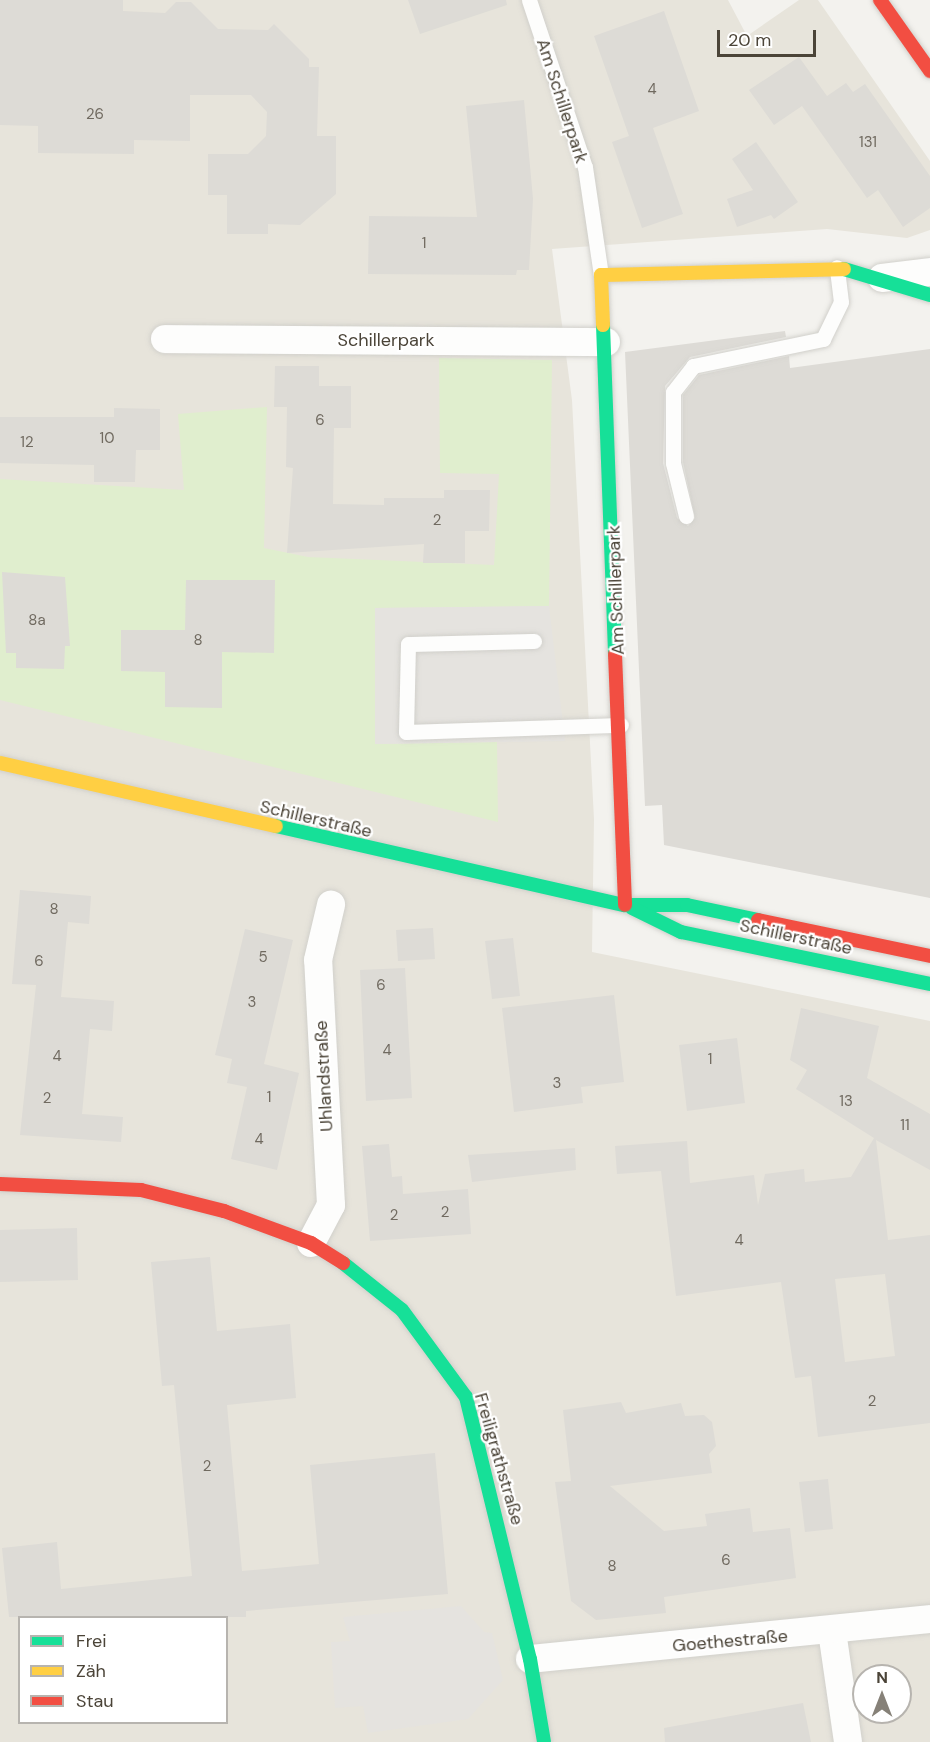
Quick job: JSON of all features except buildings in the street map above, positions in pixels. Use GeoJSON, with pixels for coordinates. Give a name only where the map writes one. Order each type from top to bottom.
{"type":"FeatureCollection","features":[{"type":"Feature","properties":{"kind":"street"},"geometry":{"type":"LineString","coordinates":[[880,0],[929,68]]}},
{"type":"Feature","properties":{"kind":"street"},"geometry":{"type":"LineString","coordinates":[[601,275],[837,267],[882,278],[930,295]]}},
{"type":"Feature","properties":{"kind":"street"},"geometry":{"type":"LineString","coordinates":[[882,278],[930,272]]}},
{"type":"Feature","properties":{"kind":"street","name":"Am Schillerpark"},"geometry":{"type":"LineString","coordinates":[[601,275],[606,342],[621,725],[625,905]]}},
{"type":"Feature","properties":{"kind":"street","name":"Schillerpark"},"geometry":{"type":"LineString","coordinates":[[165,339],[606,342]]}},
{"type":"Feature","properties":{"kind":"street","name":"Schillerstraße"},"geometry":{"type":"LineString","coordinates":[[0,763],[625,905],[687,905],[930,956]]}},
{"type":"Feature","properties":{"kind":"street","name":"Uhlandstraße"},"geometry":{"type":"LineString","coordinates":[[311,1244],[331,1205],[318,960],[331,905]]}},
{"type":"Feature","properties":{"kind":"street","name":"Schillerstraße"},"geometry":{"type":"LineString","coordinates":[[625,905],[681,932],[930,984]]}},
{"type":"Feature","properties":{"kind":"street","name":"Freiligrathstraße"},"geometry":{"type":"LineString","coordinates":[[0,1184],[141,1190],[224,1211],[311,1244],[368,1278],[402,1310],[466,1397],[530,1659],[544,1742]]}},
{"type":"Feature","properties":{"kind":"street","name":"Goethestraße"},"geometry":{"type":"LineString","coordinates":[[530,1659],[832,1631],[930,1619]]}},
{"type":"Feature","properties":{"kind":"street"},"geometry":{"type":"LineString","coordinates":[[832,1631],[848,1742]]}},
{"type":"Feature","properties":{"kind":"lane","name":"Am Schillerpark"},"geometry":{"type":"LineString","coordinates":[[529,0],[585,168],[601,275]]}},
{"type":"Feature","properties":{"kind":"lane"},"geometry":{"type":"LineString","coordinates":[[686,516],[673,463],[673,392],[693,366],[824,339],[841,302],[837,267]]}},
{"type":"Feature","properties":{"kind":"lane"},"geometry":{"type":"LineString","coordinates":[[534,641],[408,644],[406,732],[621,725]]}},
{"type":"Feature","properties":{"kind":"shaded area"},"geometry":{"type":"Polygon","coordinates":[[[0,0],[728,0],[747,36],[799,0],[818,0],[930,161],[930,230],[907,238],[827,229],[552,249],[572,400],[594,819],[592,952],[930,1021],[930,1742],[0,1742],[0,0]]]}},
{"type":"Feature","properties":{"kind":"shaded area"},"geometry":{"type":"Polygon","coordinates":[[[549,606],[565,741],[375,744],[375,608],[549,606]]]}},
{"type":"Feature","properties":{"kind":"shaded area"},"geometry":{"type":"Polygon","coordinates":[[[461,1606],[484,1632],[492,1633],[503,1680],[468,1719],[368,1733],[363,1706],[335,1708],[331,1642],[350,1641],[343,1617],[461,1606]]]}},
{"type":"Feature","properties":{"kind":"green space"},"geometry":{"type":"Polygon","coordinates":[[[439,358],[552,360],[549,606],[375,608],[375,744],[497,742],[498,822],[0,700],[0,479],[184,490],[178,414],[267,407],[264,548],[308,557],[494,565],[499,474],[440,473],[439,358]]]}},
{"type":"Feature","properties":{"kind":"traffic: fast"},"geometry":{"type":"LineString","coordinates":[[844,269],[930,295]]}},
{"type":"Feature","properties":{"kind":"traffic: fast"},"geometry":{"type":"LineString","coordinates":[[603,325],[615,654]]}},
{"type":"Feature","properties":{"kind":"traffic: fast"},"geometry":{"type":"LineString","coordinates":[[276,826],[625,905],[687,905],[758,920]]}},
{"type":"Feature","properties":{"kind":"traffic: fast"},"geometry":{"type":"LineString","coordinates":[[632,908],[681,932],[930,984]]}},
{"type":"Feature","properties":{"kind":"traffic: fast"},"geometry":{"type":"LineString","coordinates":[[343,1263],[402,1310],[466,1397],[530,1659],[544,1742]]}},
{"type":"Feature","properties":{"kind":"traffic: slow"},"geometry":{"type":"LineString","coordinates":[[603,325],[601,275],[844,269]]}},
{"type":"Feature","properties":{"kind":"traffic: slow"},"geometry":{"type":"LineString","coordinates":[[0,763],[276,826]]}},
{"type":"Feature","properties":{"kind":"traffic: jam"},"geometry":{"type":"LineString","coordinates":[[880,0],[930,71]]}},
{"type":"Feature","properties":{"kind":"traffic: jam"},"geometry":{"type":"LineString","coordinates":[[615,654],[625,905]]}},
{"type":"Feature","properties":{"kind":"traffic: jam"},"geometry":{"type":"LineString","coordinates":[[758,920],[930,956]]}},
{"type":"Feature","properties":{"kind":"traffic: jam"},"geometry":{"type":"LineString","coordinates":[[0,1184],[141,1190],[224,1211],[311,1243],[343,1263]]}}]}
